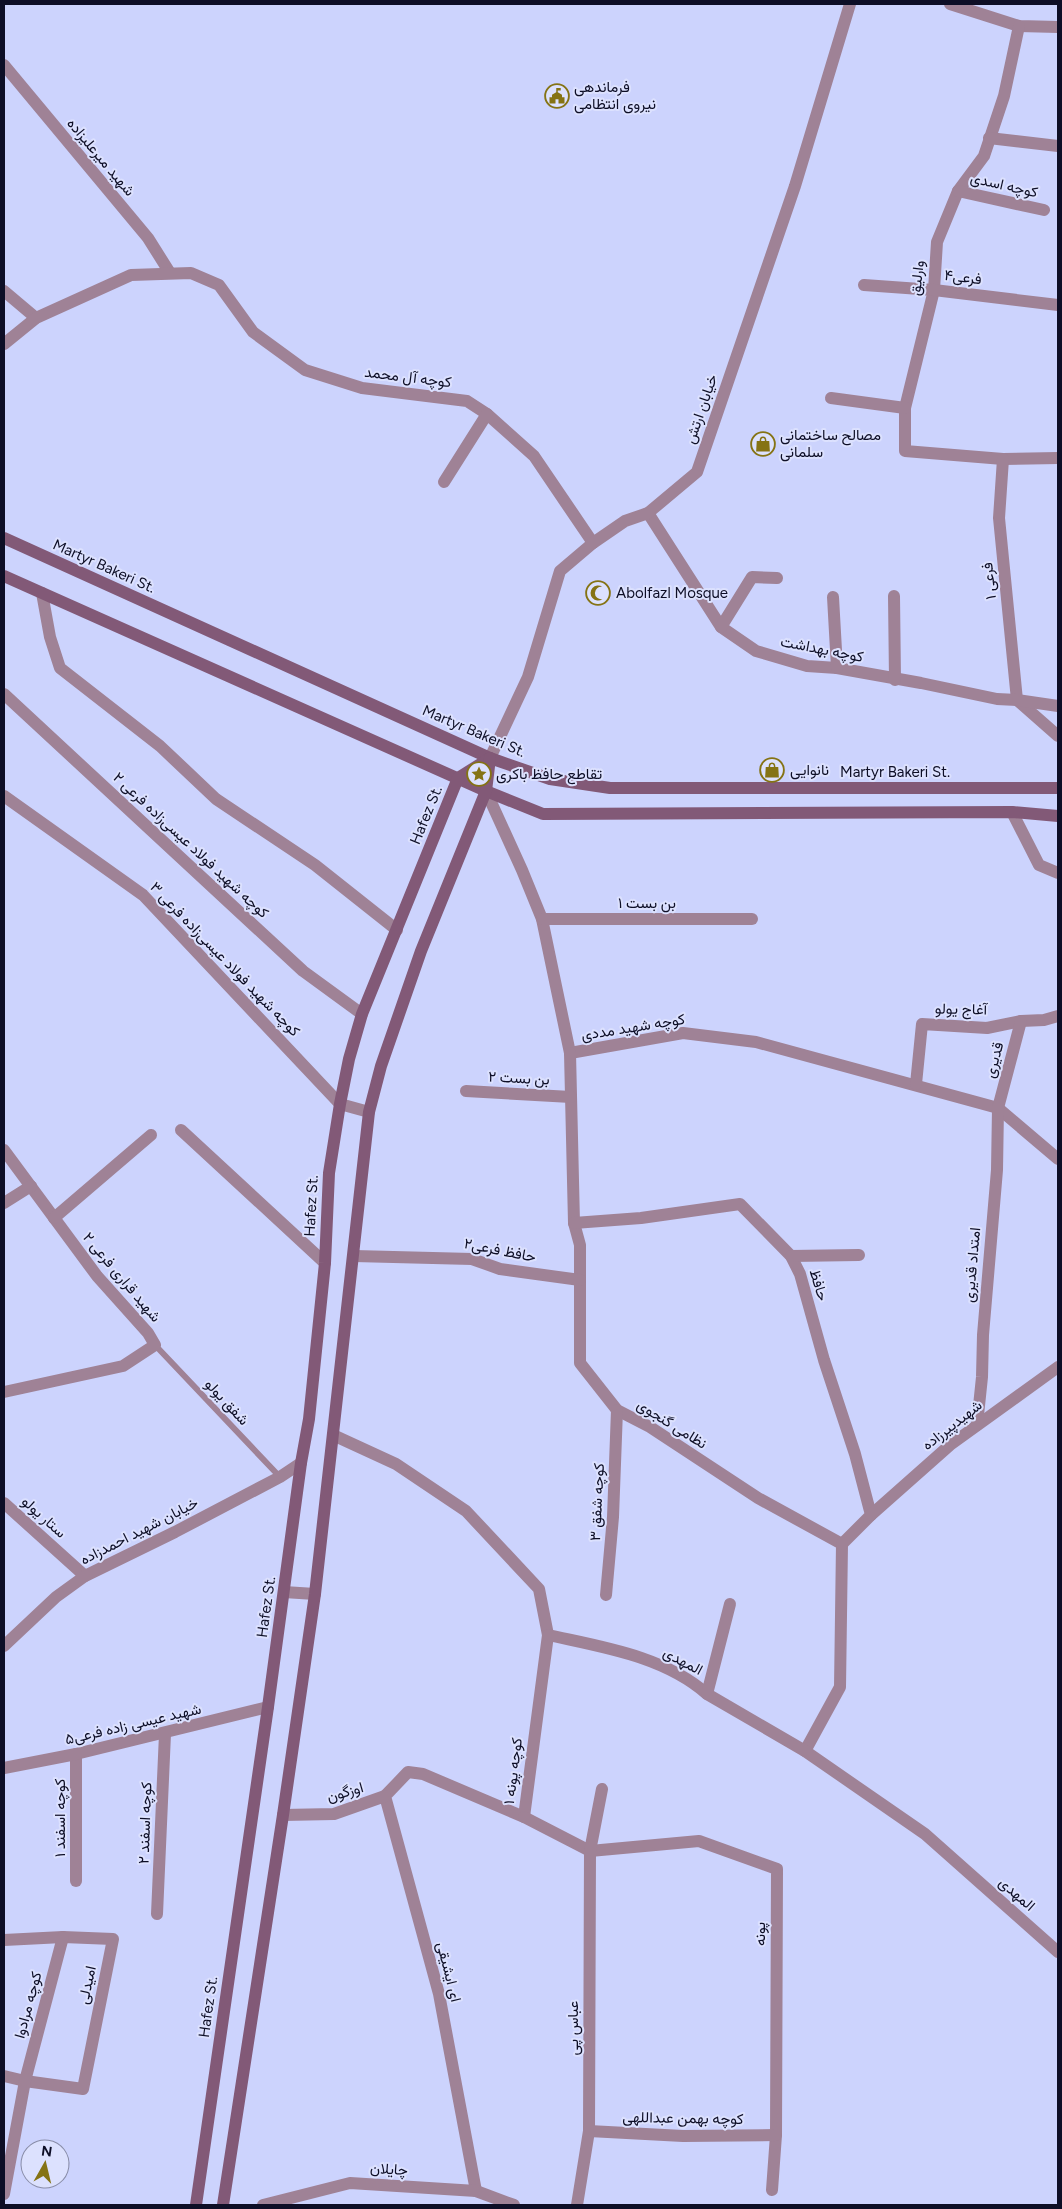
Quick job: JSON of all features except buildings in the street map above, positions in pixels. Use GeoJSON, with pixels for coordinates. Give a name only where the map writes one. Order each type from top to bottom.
{"type":"FeatureCollection","features":[{"type":"Feature","properties":{"kind":"main road","name":"Martyr Bakeri St."},"geometry":{"type":"LineString","coordinates":[[4,538],[490,758],[550,779],[610,788],[1058,788]]}},
{"type":"Feature","properties":{"kind":"main road"},"geometry":{"type":"LineString","coordinates":[[4,576],[486,791],[543,814],[1012,812],[1058,816]]}},
{"type":"Feature","properties":{"kind":"main road","name":"Hafez St."},"geometry":{"type":"LineString","coordinates":[[196,2205],[268,1708],[301,1463],[312,1400],[325,1263],[329,1173],[349,1059],[362,1014],[398,930],[458,778],[490,758]]}},
{"type":"Feature","properties":{"kind":"main road"},"geometry":{"type":"LineString","coordinates":[[223,2205],[315,1594],[369,1112],[381,1066],[421,952],[486,791],[490,758]]}},
{"type":"Feature","properties":{"kind":"street","name":"خیابان ارتش"},"geometry":{"type":"LineString","coordinates":[[490,758],[528,678],[560,571],[593,542],[625,521],[648,512],[697,472],[795,186],[850,4]]}},
{"type":"Feature","properties":{"kind":"street"},"geometry":{"type":"LineString","coordinates":[[950,4],[1019,26],[1058,26]]}},
{"type":"Feature","properties":{"kind":"street","name":"وارلیق"},"geometry":{"type":"LineString","coordinates":[[1003,458],[905,451],[905,408],[934,290],[937,242],[958,191],[984,156],[1004,96],[1019,26]]}},
{"type":"Feature","properties":{"kind":"street","name":"شهید میرعلیزاده"},"geometry":{"type":"LineString","coordinates":[[4,65],[148,238],[170,273]]}},
{"type":"Feature","properties":{"kind":"street"},"geometry":{"type":"LineString","coordinates":[[989,138],[1058,146]]}},
{"type":"Feature","properties":{"kind":"street","name":"کوچه اسدی"},"geometry":{"type":"LineString","coordinates":[[958,191],[1044,210]]}},
{"type":"Feature","properties":{"kind":"street","name":"کوچه آل محمد"},"geometry":{"type":"LineString","coordinates":[[4,344],[36,318],[131,274],[191,273],[219,286],[253,332],[305,370],[362,388],[467,401],[487,414],[534,456],[593,542]]}},
{"type":"Feature","properties":{"kind":"street","name":"فرعی۴"},"geometry":{"type":"LineString","coordinates":[[864,286],[934,290],[1058,305]]}},
{"type":"Feature","properties":{"kind":"street"},"geometry":{"type":"LineString","coordinates":[[4,291],[36,318]]}},
{"type":"Feature","properties":{"kind":"street"},"geometry":{"type":"LineString","coordinates":[[831,398],[905,408]]}},
{"type":"Feature","properties":{"kind":"street"},"geometry":{"type":"LineString","coordinates":[[444,482],[487,414]]}},
{"type":"Feature","properties":{"kind":"street"},"geometry":{"type":"LineString","coordinates":[[1003,458],[1058,458]]}},
{"type":"Feature","properties":{"kind":"street","name":"فرعی ۱"},"geometry":{"type":"LineString","coordinates":[[1003,458],[999,518],[1017,700]]}},
{"type":"Feature","properties":{"kind":"street","name":"کوچه بهداشت"},"geometry":{"type":"LineString","coordinates":[[648,512],[721,627],[756,652],[807,666],[836,668],[997,699],[1058,706]]}},
{"type":"Feature","properties":{"kind":"street"},"geometry":{"type":"LineString","coordinates":[[721,627],[752,576],[777,578]]}},
{"type":"Feature","properties":{"kind":"street"},"geometry":{"type":"LineString","coordinates":[[42,593],[50,638],[60,668],[160,746],[216,799],[315,865],[398,930]]}},
{"type":"Feature","properties":{"kind":"street"},"geometry":{"type":"LineString","coordinates":[[894,596],[896,680]]}},
{"type":"Feature","properties":{"kind":"street"},"geometry":{"type":"LineString","coordinates":[[833,597],[836,668]]}},
{"type":"Feature","properties":{"kind":"street","name":"کوچه شهید فولاد عیسی‌زاده فرعی ۲"},"geometry":{"type":"LineString","coordinates":[[4,694],[303,971],[362,1014]]}},
{"type":"Feature","properties":{"kind":"street"},"geometry":{"type":"LineString","coordinates":[[1017,700],[1058,736]]}},
{"type":"Feature","properties":{"kind":"street","name":"کوچه شهید مددی"},"geometry":{"type":"LineString","coordinates":[[486,791],[542,919],[570,1053],[683,1032],[756,1042],[916,1084],[998,1108]]}},
{"type":"Feature","properties":{"kind":"street","name":"کوچه شهید فولاد عیسی‌زاده فرعی ۳"},"geometry":{"type":"LineString","coordinates":[[4,796],[143,895],[340,1104]]}},
{"type":"Feature","properties":{"kind":"street"},"geometry":{"type":"LineString","coordinates":[[1012,812],[1039,865],[1058,873]]}},
{"type":"Feature","properties":{"kind":"street","name":"بن بست ۱"},"geometry":{"type":"LineString","coordinates":[[542,919],[752,919]]}},
{"type":"Feature","properties":{"kind":"street","name":"آغاج یولو"},"geometry":{"type":"LineString","coordinates":[[916,1084],[922,1024],[987,1028],[1021,1021],[1044,1020],[1058,1016]]}},
{"type":"Feature","properties":{"kind":"street","name":"قدیری"},"geometry":{"type":"LineString","coordinates":[[998,1108],[1021,1021]]}},
{"type":"Feature","properties":{"kind":"street","name":"نظامی گنجوی"},"geometry":{"type":"LineString","coordinates":[[570,1053],[574,1223],[580,1245],[580,1363],[617,1410],[650,1428],[758,1498],[842,1544]]}},
{"type":"Feature","properties":{"kind":"street","name":"بن بست ۲"},"geometry":{"type":"LineString","coordinates":[[466,1091],[571,1098]]}},
{"type":"Feature","properties":{"kind":"street"},"geometry":{"type":"LineString","coordinates":[[340,1104],[369,1112]]}},
{"type":"Feature","properties":{"kind":"street"},"geometry":{"type":"LineString","coordinates":[[998,1108],[1058,1159]]}},
{"type":"Feature","properties":{"kind":"street","name":"امتداد قدیری"},"geometry":{"type":"LineString","coordinates":[[977,1425],[982,1378],[982,1335],[997,1170],[998,1108]]}},
{"type":"Feature","properties":{"kind":"street"},"geometry":{"type":"LineString","coordinates":[[181,1130],[325,1263]]}},
{"type":"Feature","properties":{"kind":"street"},"geometry":{"type":"LineString","coordinates":[[54,1218],[151,1135]]}},
{"type":"Feature","properties":{"kind":"street","name":"شهید قراری فرعی ۲"},"geometry":{"type":"LineString","coordinates":[[4,1150],[97,1276],[148,1332],[155,1345],[123,1366],[4,1392]]}},
{"type":"Feature","properties":{"kind":"street"},"geometry":{"type":"LineString","coordinates":[[4,1203],[31,1186]]}},
{"type":"Feature","properties":{"kind":"street","name":"حافظ"},"geometry":{"type":"LineString","coordinates":[[574,1223],[641,1218],[740,1204],[790,1256],[800,1274],[824,1360],[855,1454],[871,1515]]}},
{"type":"Feature","properties":{"kind":"street"},"geometry":{"type":"LineString","coordinates":[[790,1256],[859,1255]]}},
{"type":"Feature","properties":{"kind":"street","name":"حافظ فرعی۲"},"geometry":{"type":"LineString","coordinates":[[354,1256],[472,1259],[500,1269],[580,1280]]}},
{"type":"Feature","properties":{"kind":"street","name":"شهیدپیرزاده"},"geometry":{"type":"LineString","coordinates":[[871,1515],[950,1445],[1058,1367]]}},
{"type":"Feature","properties":{"kind":"street","name":"کوچه شفق ۳"},"geometry":{"type":"LineString","coordinates":[[606,1595],[613,1517],[617,1410]]}},
{"type":"Feature","properties":{"kind":"street"},"geometry":{"type":"LineString","coordinates":[[333,1435],[396,1464],[466,1511],[539,1589],[548,1635]]}},
{"type":"Feature","properties":{"kind":"street","name":"خیابان شهید احمدزاده"},"geometry":{"type":"LineString","coordinates":[[4,1646],[56,1597],[85,1576],[175,1532],[280,1477],[301,1463]]}},
{"type":"Feature","properties":{"kind":"street","name":"ستار یولو"},"geometry":{"type":"LineString","coordinates":[[4,1502],[85,1576]]}},
{"type":"Feature","properties":{"kind":"street"},"geometry":{"type":"LineString","coordinates":[[804,1751],[840,1687],[842,1544],[871,1515]]}},
{"type":"Feature","properties":{"kind":"street"},"geometry":{"type":"LineString","coordinates":[[284,1592],[315,1594]]}},
{"type":"Feature","properties":{"kind":"street"},"geometry":{"type":"LineString","coordinates":[[707,1694],[730,1604]]}},
{"type":"Feature","properties":{"kind":"street","name":"المهدی"},"geometry":{"type":"LineString","coordinates":[[548,1635],[628,1652],[693,1682],[707,1694],[804,1751],[925,1834],[1058,1951]]}},
{"type":"Feature","properties":{"kind":"street","name":"کوچه پونه ۱"},"geometry":{"type":"LineString","coordinates":[[385,1796],[408,1772],[423,1774],[524,1817],[548,1635]]}},
{"type":"Feature","properties":{"kind":"street","name":"شهید عیسی زاده فرعی۵"},"geometry":{"type":"LineString","coordinates":[[4,1768],[165,1734],[268,1708]]}},
{"type":"Feature","properties":{"kind":"street","name":"کوچه اسفند ۲"},"geometry":{"type":"LineString","coordinates":[[157,1914],[165,1734]]}},
{"type":"Feature","properties":{"kind":"street","name":"کوچه اسفند ۱"},"geometry":{"type":"LineString","coordinates":[[76,1754],[76,1882]]}},
{"type":"Feature","properties":{"kind":"street","name":"عباس پی"},"geometry":{"type":"LineString","coordinates":[[577,2205],[589,2131],[590,1850],[602,1789]]}},
{"type":"Feature","properties":{"kind":"street","name":"اوزگون"},"geometry":{"type":"LineString","coordinates":[[283,1816],[334,1814],[385,1796]]}},
{"type":"Feature","properties":{"kind":"street","name":"ای ایشیقی"},"geometry":{"type":"LineString","coordinates":[[385,1796],[439,1994],[476,2191]]}},
{"type":"Feature","properties":{"kind":"street"},"geometry":{"type":"LineString","coordinates":[[524,1817],[590,1850]]}},
{"type":"Feature","properties":{"kind":"street","name":"پونه"},"geometry":{"type":"LineString","coordinates":[[590,1850],[699,1841],[777,1869],[776,2135],[772,2190]]}},
{"type":"Feature","properties":{"kind":"street","name":"امیدلی"},"geometry":{"type":"LineString","coordinates":[[4,1940],[63,1937],[113,1939],[82,2089],[25,2081]]}},
{"type":"Feature","properties":{"kind":"street","name":"کوچه مرادوا"},"geometry":{"type":"LineString","coordinates":[[4,2194],[25,2081],[63,1937]]}},
{"type":"Feature","properties":{"kind":"street"},"geometry":{"type":"LineString","coordinates":[[4,2076],[25,2081]]}},
{"type":"Feature","properties":{"kind":"street","name":"کوچه بهمن عبداللهی"},"geometry":{"type":"LineString","coordinates":[[589,2131],[683,2136],[776,2135]]}},
{"type":"Feature","properties":{"kind":"street","name":"چایلان"},"geometry":{"type":"LineString","coordinates":[[263,2205],[350,2183],[476,2191],[514,2205]]}},
{"type":"Feature","properties":{"kind":"lane","name":"شفق یولو"},"geometry":{"type":"LineString","coordinates":[[155,1345],[280,1477]]}},
{"type":"Feature","properties":{"kind":"place","name":"فرماندهی نیروی انتظامی"},"geometry":{"type":"Point","coordinates":[557,96]}},
{"type":"Feature","properties":{"kind":"place","name":"مصالح ساختمانی سلمانی"},"geometry":{"type":"Point","coordinates":[763,444]}},
{"type":"Feature","properties":{"kind":"place","name":"Abolfazl Mosque"},"geometry":{"type":"Point","coordinates":[598,593]}},
{"type":"Feature","properties":{"kind":"place","name":"نانوایی"},"geometry":{"type":"Point","coordinates":[772,770]}},
{"type":"Feature","properties":{"kind":"place","name":"تقاطع حافظ باکری"},"geometry":{"type":"Point","coordinates":[479,774]}}]}
